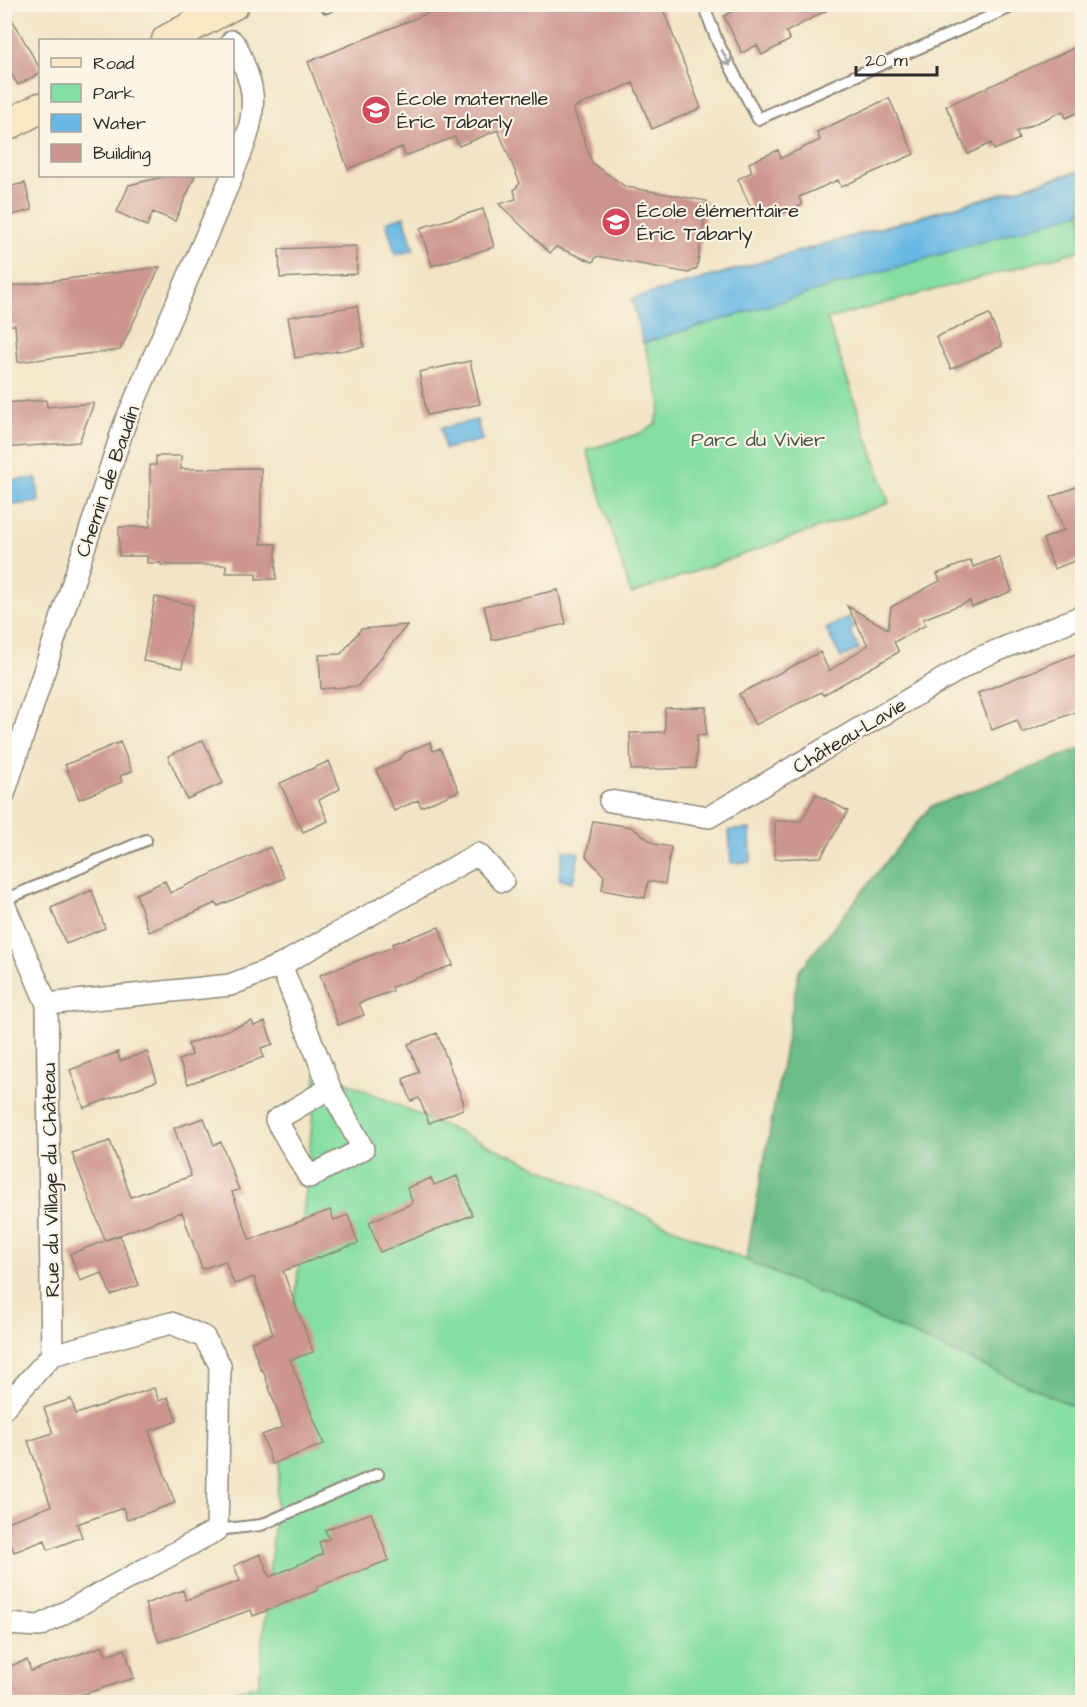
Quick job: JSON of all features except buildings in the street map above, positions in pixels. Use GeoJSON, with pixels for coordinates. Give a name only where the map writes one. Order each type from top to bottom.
{"type":"FeatureCollection","features":[{"type":"Feature","properties":{"kind":"main road"},"geometry":{"type":"LineString","coordinates":[[169,39],[225,9]]}},
{"type":"Feature","properties":{"kind":"main road"},"geometry":{"type":"LineString","coordinates":[[4,127],[39,109]]}},
{"type":"Feature","properties":{"kind":"street","name":"Chemin de Baudin"},"geometry":{"type":"LineString","coordinates":[[225,9],[232,39]]}},
{"type":"Feature","properties":{"kind":"street","name":"Chemin de Baudin"},"geometry":{"type":"LineString","coordinates":[[234,43],[251,87],[252,117],[234,170]]}},
{"type":"Feature","properties":{"kind":"street","name":"Chemin de Baudin"},"geometry":{"type":"LineString","coordinates":[[4,794],[124,423],[231,177]]}},
{"type":"Feature","properties":{"kind":"street","name":"Château-Lavie"},"geometry":{"type":"LineString","coordinates":[[610,801],[709,817],[979,658],[1083,616]]}},
{"type":"Feature","properties":{"kind":"street"},"geometry":{"type":"LineString","coordinates":[[47,1004],[230,985],[281,965],[478,854],[504,881]]}},
{"type":"Feature","properties":{"kind":"street","name":"Rue du Village du Château"},"geometry":{"type":"LineString","coordinates":[[4,902],[47,1004],[52,1355]]}},
{"type":"Feature","properties":{"kind":"street"},"geometry":{"type":"LineString","coordinates":[[281,965],[330,1088]]}},
{"type":"Feature","properties":{"kind":"street"},"geometry":{"type":"LineString","coordinates":[[4,1408],[52,1355],[171,1323],[204,1336],[220,1365],[217,1530],[40,1626],[4,1624]]}},
{"type":"Feature","properties":{"kind":"lane"},"geometry":{"type":"LineString","coordinates":[[324,4],[327,7],[333,4]]}},
{"type":"Feature","properties":{"kind":"lane"},"geometry":{"type":"LineString","coordinates":[[703,4],[718,43],[758,119],[1018,4]]}},
{"type":"Feature","properties":{"kind":"lane"},"geometry":{"type":"LineString","coordinates":[[4,902],[146,840]]}},
{"type":"Feature","properties":{"kind":"lane"},"geometry":{"type":"LineString","coordinates":[[217,1530],[261,1525],[378,1474]]}},
{"type":"Feature","properties":{"kind":"green space","name":"Parc du Vivier"},"geometry":{"type":"Polygon","coordinates":[[[1082,170],[1082,250],[827,319],[889,503],[631,594],[587,450],[641,433],[656,423],[661,403],[632,299],[1082,170]]]}},
{"type":"Feature","properties":{"kind":"green space"},"geometry":{"type":"Polygon","coordinates":[[[1082,748],[1082,1410],[746,1260],[799,971],[930,807],[1082,748]]]}},
{"type":"Feature","properties":{"kind":"green space"},"geometry":{"type":"Polygon","coordinates":[[[317,1069],[1082,1410],[1082,1702],[188,1702],[259,1685],[317,1069]]]}},
{"type":"Feature","properties":{"kind":"water"},"geometry":{"type":"Polygon","coordinates":[[[1082,171],[1082,212],[643,343],[632,299],[1082,171]]]}},
{"type":"Feature","properties":{"kind":"water"},"geometry":{"type":"Polygon","coordinates":[[[404,216],[414,250],[396,255],[386,222],[404,216]]]}},
{"type":"Feature","properties":{"kind":"water"},"geometry":{"type":"Polygon","coordinates":[[[477,420],[482,440],[445,449],[441,428],[477,420]]]}},
{"type":"Feature","properties":{"kind":"water"},"geometry":{"type":"Polygon","coordinates":[[[37,478],[39,502],[5,506],[5,481],[37,478]]]}},
{"type":"Feature","properties":{"kind":"water"},"geometry":{"type":"Polygon","coordinates":[[[848,617],[854,628],[850,631],[859,649],[841,658],[826,629],[848,617]]]}},
{"type":"Feature","properties":{"kind":"water"},"geometry":{"type":"Polygon","coordinates":[[[750,829],[751,862],[731,863],[729,830],[750,829]]]}},
{"type":"Feature","properties":{"kind":"water"},"geometry":{"type":"Polygon","coordinates":[[[564,850],[579,853],[573,882],[561,880],[559,877],[564,850]]]}},
{"type":"Feature","properties":{"kind":"place","name":"École maternelle Éric Tabarly"},"geometry":{"type":"Point","coordinates":[376,110]}},
{"type":"Feature","properties":{"kind":"place","name":"École élémentaire Éric Tabarly"},"geometry":{"type":"Point","coordinates":[616,222]}}]}
